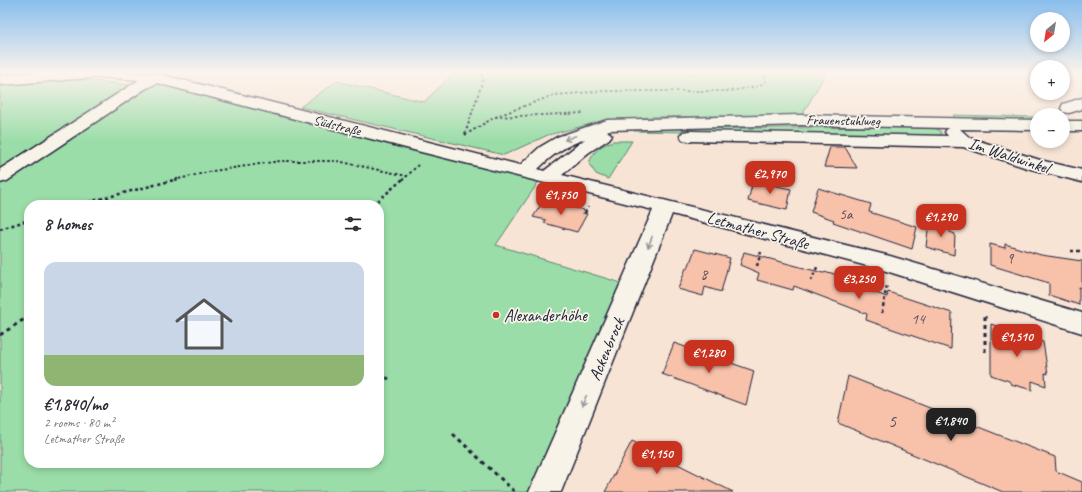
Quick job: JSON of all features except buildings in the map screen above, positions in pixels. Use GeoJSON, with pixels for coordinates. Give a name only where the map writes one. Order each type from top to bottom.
{"type":"FeatureCollection","features":[{"type":"Feature","properties":{"kind":"street"},"geometry":{"type":"LineString","coordinates":[[0,177],[124,96]]}},
{"type":"Feature","properties":{"kind":"street","name":"Südstraße"},"geometry":{"type":"LineString","coordinates":[[237,96],[434,150],[547,178]]}},
{"type":"Feature","properties":{"kind":"street","name":"Frauenstuhlweg"},"geometry":{"type":"LineString","coordinates":[[524,172],[546,151],[563,141],[607,125],[943,117],[1030,124]]}},
{"type":"Feature","properties":{"kind":"street","name":"Im Waldwinkel"},"geometry":{"type":"LineString","coordinates":[[943,117],[964,142],[1034,164],[1082,176]]}},
{"type":"Feature","properties":{"kind":"street","name":"Frauenstuhlweg"},"geometry":{"type":"LineString","coordinates":[[547,178],[582,148],[604,135],[649,123]]}},
{"type":"Feature","properties":{"kind":"street"},"geometry":{"type":"LineString","coordinates":[[1070,126],[1082,126]]}},
{"type":"Feature","properties":{"kind":"street","name":"Frauenstuhlweg"},"geometry":{"type":"LineString","coordinates":[[604,135],[964,142]]}},
{"type":"Feature","properties":{"kind":"street","name":"Letmather Straße"},"geometry":{"type":"LineString","coordinates":[[547,178],[665,206],[890,264],[1082,323]]}},
{"type":"Feature","properties":{"kind":"street","name":"Ackenbrock"},"geometry":{"type":"LineString","coordinates":[[545,492],[665,206]]}},
{"type":"Feature","properties":{"kind":"path"},"geometry":{"type":"LineString","coordinates":[[478,96],[465,135],[495,117],[551,96]]}},
{"type":"Feature","properties":{"kind":"path"},"geometry":{"type":"LineString","coordinates":[[379,200],[434,150]]}},
{"type":"Feature","properties":{"kind":"path"},"geometry":{"type":"LineString","coordinates":[[93,200],[213,171],[280,161],[337,161],[407,176]]}},
{"type":"Feature","properties":{"kind":"path"},"geometry":{"type":"LineString","coordinates":[[0,229],[24,222]]}},
{"type":"Feature","properties":{"kind":"path"},"geometry":{"type":"LineString","coordinates":[[1071,251],[1082,251]]}},
{"type":"Feature","properties":{"kind":"path"},"geometry":{"type":"LineString","coordinates":[[882,313],[890,264]]}},
{"type":"Feature","properties":{"kind":"path"},"geometry":{"type":"LineString","coordinates":[[985,352],[986,310],[989,294]]}},
{"type":"Feature","properties":{"kind":"path"},"geometry":{"type":"LineString","coordinates":[[0,335],[24,319]]}},
{"type":"Feature","properties":{"kind":"path"},"geometry":{"type":"LineString","coordinates":[[384,376],[389,378]]}},
{"type":"Feature","properties":{"kind":"path"},"geometry":{"type":"LineString","coordinates":[[453,434],[515,492]]}},
{"type":"Feature","properties":{"kind":"green space"},"geometry":{"type":"Polygon","coordinates":[[[0,96],[217,96],[541,178],[496,245],[628,285],[536,492],[0,492],[0,96]]]}},
{"type":"Feature","properties":{"kind":"green space"},"geometry":{"type":"Polygon","coordinates":[[[316,96],[399,96],[424,102],[430,96],[813,96],[802,115],[650,117],[599,122],[548,135],[504,155],[300,107],[316,96]]]}},
{"type":"Feature","properties":{"kind":"green space"},"geometry":{"type":"Polygon","coordinates":[[[953,115],[1030,117],[1030,120],[955,118],[953,115]]]}},
{"type":"Feature","properties":{"kind":"green space"},"geometry":{"type":"Polygon","coordinates":[[[927,127],[937,129],[941,132],[941,134],[937,137],[634,131],[639,129],[927,127]]]}},
{"type":"Feature","properties":{"kind":"green space"},"geometry":{"type":"Polygon","coordinates":[[[613,141],[632,141],[608,179],[596,174],[589,164],[592,155],[598,149],[613,141]]]}},
{"type":"Feature","properties":{"kind":"place","name":"Alexanderhöhe"},"geometry":{"type":"Point","coordinates":[496,315]}}]}
